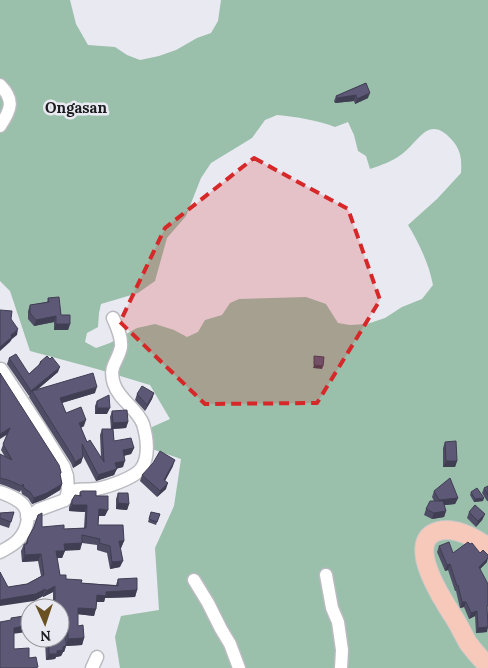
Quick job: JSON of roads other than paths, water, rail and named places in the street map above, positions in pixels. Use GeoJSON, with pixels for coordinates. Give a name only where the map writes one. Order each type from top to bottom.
{"type":"FeatureCollection","features":[{"type":"Feature","properties":{"kind":"highway"},"geometry":{"type":"LineString","coordinates":[[488,547],[476,538],[463,533],[439,531],[430,535],[425,542],[424,553],[430,574],[441,595],[468,642],[488,666]]}},
{"type":"Feature","properties":{"kind":"street"},"geometry":{"type":"LineString","coordinates":[[0,85],[5,90],[10,103],[8,114],[0,126]]}},
{"type":"Feature","properties":{"kind":"street"},"geometry":{"type":"LineString","coordinates":[[67,495],[79,489],[96,489],[116,483],[140,470],[144,464],[146,442],[142,421],[117,391],[114,384],[112,370],[121,348],[121,342],[113,318]]}},
{"type":"Feature","properties":{"kind":"street"},"geometry":{"type":"LineString","coordinates":[[1,369],[38,424],[64,467],[67,476],[68,489],[65,500],[27,516]]}},
{"type":"Feature","properties":{"kind":"street"},"geometry":{"type":"LineString","coordinates":[[0,492],[16,499],[24,506],[28,523],[20,538],[0,552]]}},
{"type":"Feature","properties":{"kind":"street"},"geometry":{"type":"LineString","coordinates":[[326,575],[332,608],[338,622],[342,650],[341,668]]}},
{"type":"Feature","properties":{"kind":"street"},"geometry":{"type":"LineString","coordinates":[[194,580],[230,644],[239,668]]}},
{"type":"Feature","properties":{"kind":"district","name":"Ongasan"},"geometry":{"type":"Point","coordinates":[76,107]}}]}
